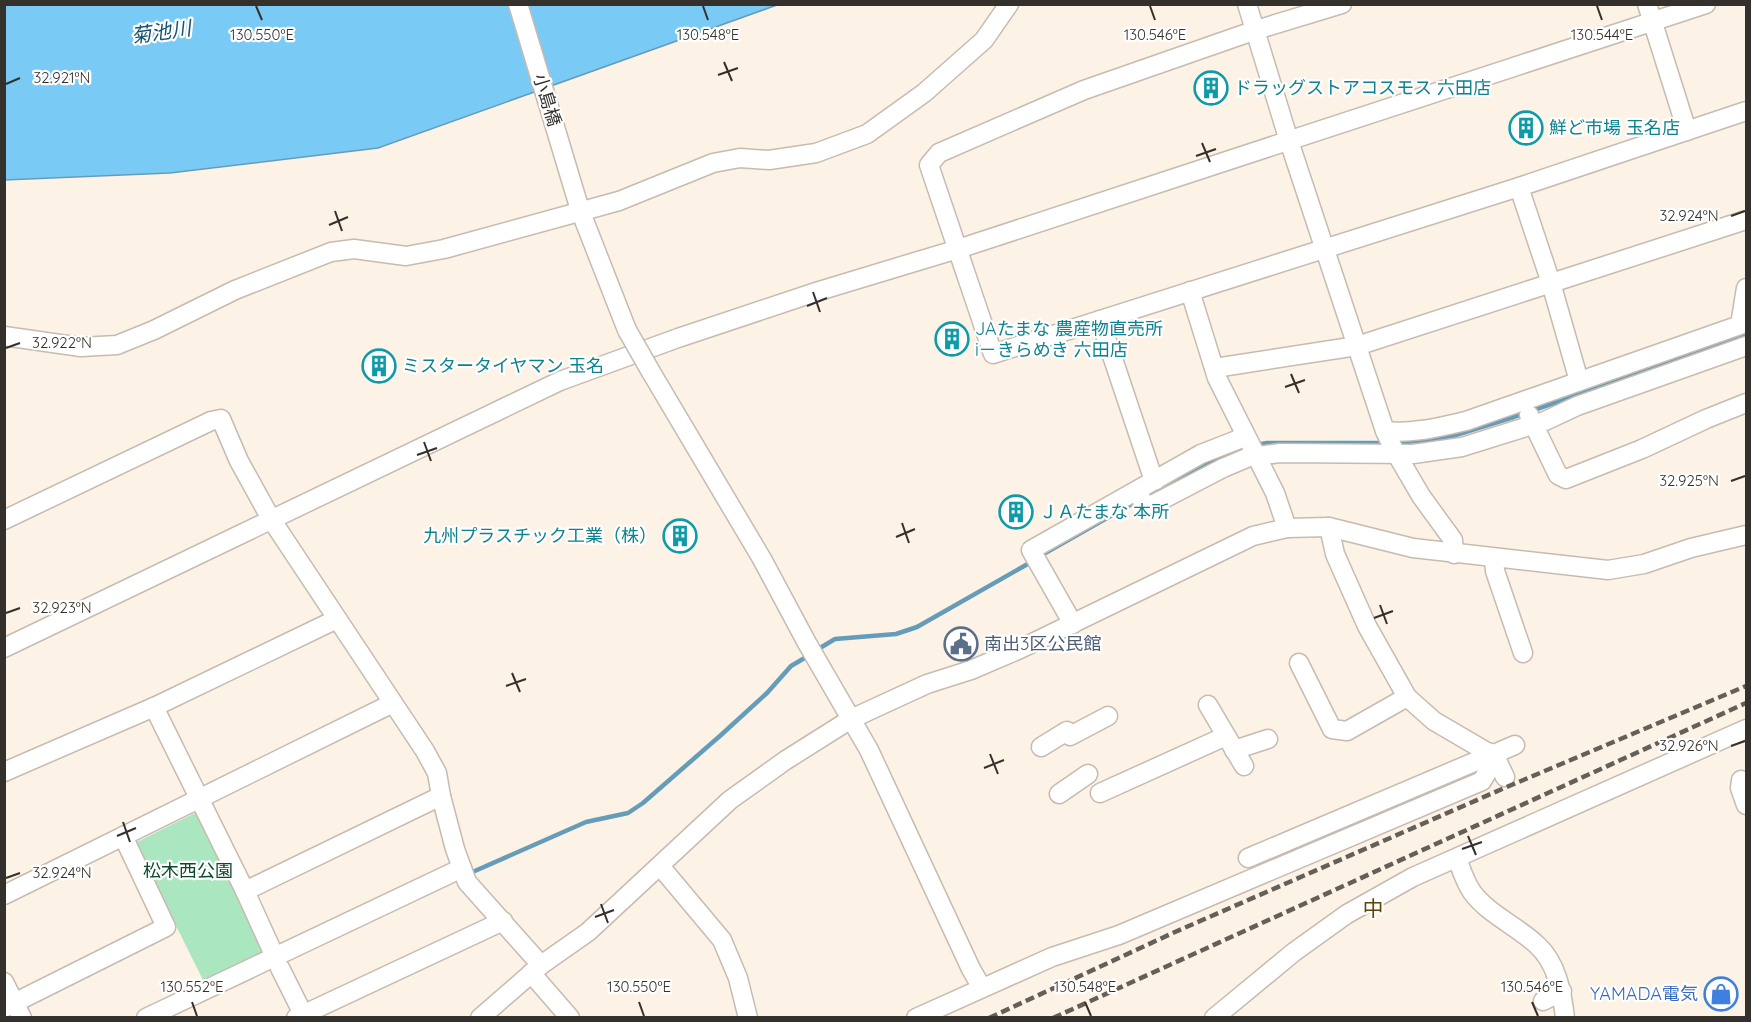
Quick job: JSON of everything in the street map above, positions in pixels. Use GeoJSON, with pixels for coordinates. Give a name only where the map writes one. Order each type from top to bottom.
{"type":"FeatureCollection","features":[{"type":"Feature","properties":{"kind":"street","name":"小島橋"},"geometry":{"type":"LineString","coordinates":[[518,4],[578,203],[627,330],[762,559],[869,750],[982,988]]}},
{"type":"Feature","properties":{"kind":"street"},"geometry":{"type":"LineString","coordinates":[[4,336],[81,347],[117,345],[154,330],[235,290],[331,252],[354,249],[406,256],[444,249],[578,203],[619,201],[713,163],[740,158],[769,160],[816,153],[867,134],[924,93],[984,40],[1009,4]]}},
{"type":"Feature","properties":{"kind":"street"},"geometry":{"type":"LineString","coordinates":[[1247,4],[1324,249],[1391,443],[1421,496],[1453,540],[1454,554]]}},
{"type":"Feature","properties":{"kind":"street"},"geometry":{"type":"LineString","coordinates":[[1342,4],[1256,30],[1084,90],[939,153],[929,165],[993,354],[1519,187],[1746,111]]}},
{"type":"Feature","properties":{"kind":"street"},"geometry":{"type":"LineString","coordinates":[[4,648],[560,381],[678,338],[787,302],[1289,141],[1649,13],[1706,4]]}},
{"type":"Feature","properties":{"kind":"street"},"geometry":{"type":"LineString","coordinates":[[1649,13],[1687,131]]}},
{"type":"Feature","properties":{"kind":"street"},"geometry":{"type":"LineString","coordinates":[[1519,187],[1551,283],[1579,381]]}},
{"type":"Feature","properties":{"kind":"street"},"geometry":{"type":"LineString","coordinates":[[1215,368],[1357,346],[1746,220]]}},
{"type":"Feature","properties":{"kind":"street"},"geometry":{"type":"LineString","coordinates":[[1744,338],[1746,288]]}},
{"type":"Feature","properties":{"kind":"street"},"geometry":{"type":"LineString","coordinates":[[1190,291],[1218,378],[1275,493],[1287,528]]}},
{"type":"Feature","properties":{"kind":"street"},"geometry":{"type":"LineString","coordinates":[[1100,320],[1151,472],[1156,480]]}},
{"type":"Feature","properties":{"kind":"street"},"geometry":{"type":"LineString","coordinates":[[1391,443],[1399,432],[1426,430],[1466,421],[1528,412],[1545,422],[1577,406],[1744,338]]}},
{"type":"Feature","properties":{"kind":"street"},"geometry":{"type":"LineString","coordinates":[[1072,624],[1032,550],[1140,497],[1156,480],[1201,454],[1237,440],[1280,453],[1391,443],[1413,454],[1462,447],[1528,412],[1579,381],[1744,338]]}},
{"type":"Feature","properties":{"kind":"street"},"geometry":{"type":"LineString","coordinates":[[1528,412],[1558,475],[1566,478],[1642,449],[1746,403]]}},
{"type":"Feature","properties":{"kind":"street"},"geometry":{"type":"LineString","coordinates":[[4,520],[211,421],[221,419],[239,461],[271,519],[437,773],[441,796],[464,874],[503,921],[570,1017]]}},
{"type":"Feature","properties":{"kind":"street"},"geometry":{"type":"LineString","coordinates":[[1140,497],[1150,506],[1223,468],[1251,446]]}},
{"type":"Feature","properties":{"kind":"street"},"geometry":{"type":"LineString","coordinates":[[1329,527],[1335,554],[1367,626],[1407,697],[1434,721],[1489,754],[1505,777]]}},
{"type":"Feature","properties":{"kind":"street"},"geometry":{"type":"LineString","coordinates":[[480,1017],[536,969],[588,932],[730,800],[786,760],[851,719],[927,684],[971,670],[1072,624],[1253,536],[1287,528],[1329,527],[1413,548],[1608,570],[1644,564],[1746,535]]}},
{"type":"Feature","properties":{"kind":"street"},"geometry":{"type":"LineString","coordinates":[[1494,558],[1495,571],[1524,653]]}},
{"type":"Feature","properties":{"kind":"street"},"geometry":{"type":"LineString","coordinates":[[4,772],[154,707],[337,619]]}},
{"type":"Feature","properties":{"kind":"street"},"geometry":{"type":"LineString","coordinates":[[1299,663],[1332,729],[1347,731],[1407,697]]}},
{"type":"Feature","properties":{"kind":"street"},"geometry":{"type":"LineString","coordinates":[[4,895],[393,703]]}},
{"type":"Feature","properties":{"kind":"street"},"geometry":{"type":"LineString","coordinates":[[1208,705],[1244,766]]}},
{"type":"Feature","properties":{"kind":"street"},"geometry":{"type":"LineString","coordinates":[[154,707],[245,891],[302,1016],[503,921]]}},
{"type":"Feature","properties":{"kind":"street"},"geometry":{"type":"LineString","coordinates":[[1041,747],[1108,716]]}},
{"type":"Feature","properties":{"kind":"street"},"geometry":{"type":"LineString","coordinates":[[1214,1017],[1294,952],[1347,914],[1413,876],[1746,729]]}},
{"type":"Feature","properties":{"kind":"street"},"geometry":{"type":"LineString","coordinates":[[1100,793],[1230,743],[1268,739]]}},
{"type":"Feature","properties":{"kind":"street"},"geometry":{"type":"LineString","coordinates":[[1248,858],[1489,754],[1515,745]]}},
{"type":"Feature","properties":{"kind":"street"},"geometry":{"type":"LineString","coordinates":[[916,1017],[1052,957],[1119,935],[1482,781],[1489,769],[1489,754]]}},
{"type":"Feature","properties":{"kind":"street"},"geometry":{"type":"LineString","coordinates":[[1059,794],[1088,774]]}},
{"type":"Feature","properties":{"kind":"street"},"geometry":{"type":"LineString","coordinates":[[1741,780],[1740,788],[1746,805]]}},
{"type":"Feature","properties":{"kind":"street"},"geometry":{"type":"LineString","coordinates":[[245,891],[441,796]]}},
{"type":"Feature","properties":{"kind":"street"},"geometry":{"type":"LineString","coordinates":[[4,982],[14,1010],[166,927],[123,836]]}},
{"type":"Feature","properties":{"kind":"street"},"geometry":{"type":"LineString","coordinates":[[1457,858],[1472,892],[1489,908],[1538,945],[1551,964],[1562,991],[1565,1017]]}},
{"type":"Feature","properties":{"kind":"street"},"geometry":{"type":"LineString","coordinates":[[660,866],[722,940],[738,978],[748,1017]]}},
{"type":"Feature","properties":{"kind":"street"},"geometry":{"type":"LineString","coordinates":[[146,1017],[278,962],[464,874]]}},
{"type":"Feature","properties":{"kind":"street"},"geometry":{"type":"LineString","coordinates":[[1543,1000],[1562,991]]}},
{"type":"Feature","properties":{"kind":"green space","name":"松木西公園"},"geometry":{"type":"Polygon","coordinates":[[[197,812],[265,952],[204,982],[135,843],[197,812]]]}},
{"type":"Feature","properties":{"kind":"water","name":"菊池川"},"geometry":{"type":"Polygon","coordinates":[[[4,5],[777,5],[378,148],[170,173],[5,180],[4,5]]]}},
{"type":"Feature","properties":{"kind":"waterway"},"geometry":{"type":"LineString","coordinates":[[1396,443],[1446,438],[1514,417],[1746,336]]}},
{"type":"Feature","properties":{"kind":"waterway"},"geometry":{"type":"LineString","coordinates":[[1256,445],[1267,443],[1385,443]]}},
{"type":"Feature","properties":{"kind":"waterway"},"geometry":{"type":"LineString","coordinates":[[1165,484],[1234,450],[1247,447]]}},
{"type":"Feature","properties":{"kind":"waterway"},"geometry":{"type":"LineString","coordinates":[[1040,556],[1137,501]]}},
{"type":"Feature","properties":{"kind":"waterway"},"geometry":{"type":"LineString","coordinates":[[815,651],[835,639],[896,634],[917,627],[1033,561]]}},
{"type":"Feature","properties":{"kind":"waterway"},"geometry":{"type":"LineString","coordinates":[[468,874],[586,822],[628,813],[643,803],[721,735],[767,693],[791,666],[808,656]]}},
{"type":"Feature","properties":{"kind":"railway"},"geometry":{"type":"LineString","coordinates":[[989,1018],[1175,932],[1509,786],[1746,686]]}},
{"type":"Feature","properties":{"kind":"railway"},"geometry":{"type":"LineString","coordinates":[[1053,1018],[1746,703]]}},
{"type":"Feature","properties":{"kind":"place","name":"ドラッグストアコスモス 六田店"},"geometry":{"type":"Point","coordinates":[1211,88]}},
{"type":"Feature","properties":{"kind":"place","name":"鮮ど市場 玉名店"},"geometry":{"type":"Point","coordinates":[1526,128]}},
{"type":"Feature","properties":{"kind":"place","name":"JAたまな 農産物直売所 i－きらめき 六田店"},"geometry":{"type":"Point","coordinates":[952,339]}},
{"type":"Feature","properties":{"kind":"place","name":"ミスタータイヤマン 玉名"},"geometry":{"type":"Point","coordinates":[379,366]}},
{"type":"Feature","properties":{"kind":"place","name":"ＪＡたまな 本所"},"geometry":{"type":"Point","coordinates":[1016,512]}},
{"type":"Feature","properties":{"kind":"place","name":"九州プラスチック工業（株）"},"geometry":{"type":"Point","coordinates":[680,536]}},
{"type":"Feature","properties":{"kind":"place","name":"南出3区公民館"},"geometry":{"type":"Point","coordinates":[961,644]}},
{"type":"Feature","properties":{"kind":"place","name":"YAMADA電気"},"geometry":{"type":"Point","coordinates":[1721,994]}},
{"type":"Feature","properties":{"kind":"district","name":"中"},"geometry":{"type":"Point","coordinates":[1373,909]}}]}
